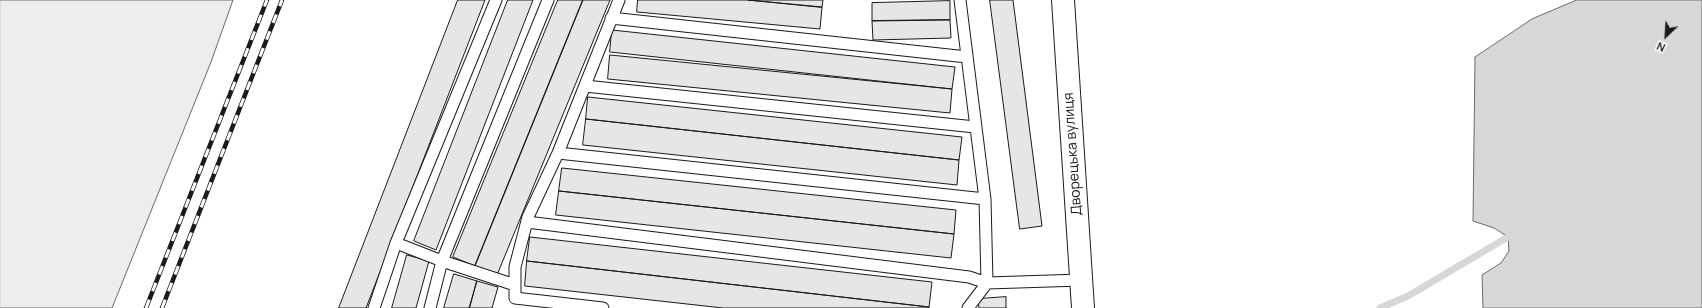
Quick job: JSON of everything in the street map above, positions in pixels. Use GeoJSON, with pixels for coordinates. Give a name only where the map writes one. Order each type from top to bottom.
{"type":"FeatureCollection","features":[{"type":"Feature","properties":{"kind":"street","name":"Дворецька вулиця"},"geometry":{"type":"LineString","coordinates":[[1063,0],[1083,308]]}},
{"type":"Feature","properties":{"kind":"lane"},"geometry":{"type":"LineString","coordinates":[[374,308],[396,243],[496,0]]}},
{"type":"Feature","properties":{"kind":"lane"},"geometry":{"type":"LineString","coordinates":[[430,308],[442,261],[548,0]]}},
{"type":"Feature","properties":{"kind":"lane"},"geometry":{"type":"LineString","coordinates":[[603,308],[515,298],[515,267],[527,222],[558,153],[619,0]]}},
{"type":"Feature","properties":{"kind":"lane"},"geometry":{"type":"LineString","coordinates":[[960,0],[985,199],[987,283],[968,308]]}},
{"type":"Feature","properties":{"kind":"lane"},"geometry":{"type":"LineString","coordinates":[[611,18],[967,57]]}},
{"type":"Feature","properties":{"kind":"lane"},"geometry":{"type":"LineString","coordinates":[[585,86],[976,127]]}},
{"type":"Feature","properties":{"kind":"lane"},"geometry":{"type":"LineString","coordinates":[[558,153],[985,199]]}},
{"type":"Feature","properties":{"kind":"lane"},"geometry":{"type":"LineString","coordinates":[[527,222],[969,277],[987,283],[1082,280]]}},
{"type":"Feature","properties":{"kind":"lane"},"geometry":{"type":"LineString","coordinates":[[396,243],[442,261],[515,285]]}},
{"type":"Feature","properties":{"kind":"shaded area"},"geometry":{"type":"Polygon","coordinates":[[[0,0],[233,0],[211,62],[112,308],[0,308],[0,0]]]}},
{"type":"Feature","properties":{"kind":"shaded area"},"geometry":{"type":"Polygon","coordinates":[[[1577,0],[1702,0],[1702,308],[1483,308],[1482,275],[1501,263],[1509,251],[1508,237],[1494,228],[1473,221],[1475,57],[1532,19],[1577,0]]]}},
{"type":"Feature","properties":{"kind":"building"},"geometry":{"type":"Polygon","coordinates":[[[458,0],[485,0],[366,308],[339,308],[458,0]]]}},
{"type":"Feature","properties":{"kind":"building"},"geometry":{"type":"Polygon","coordinates":[[[508,0],[533,0],[436,250],[414,241],[508,0]]]}},
{"type":"Feature","properties":{"kind":"building"},"geometry":{"type":"Polygon","coordinates":[[[558,0],[583,0],[475,266],[453,257],[558,0]]]}},
{"type":"Feature","properties":{"kind":"building"},"geometry":{"type":"Polygon","coordinates":[[[583,0],[610,0],[497,275],[475,266],[583,0]]]}},
{"type":"Feature","properties":{"kind":"building"},"geometry":{"type":"Polygon","coordinates":[[[638,0],[748,0],[822,7],[820,29],[637,12],[638,0]]]}},
{"type":"Feature","properties":{"kind":"building"},"geometry":{"type":"Polygon","coordinates":[[[748,0],[823,0],[822,7],[748,0]]]}},
{"type":"Feature","properties":{"kind":"building"},"geometry":{"type":"Polygon","coordinates":[[[990,0],[1013,0],[1042,226],[1020,229],[990,0]]]}},
{"type":"Feature","properties":{"kind":"building"},"geometry":{"type":"Polygon","coordinates":[[[950,1],[950,20],[872,21],[872,3],[950,1]]]}},
{"type":"Feature","properties":{"kind":"building"},"geometry":{"type":"Polygon","coordinates":[[[950,20],[951,38],[873,40],[872,21],[950,20]]]}},
{"type":"Feature","properties":{"kind":"building"},"geometry":{"type":"Polygon","coordinates":[[[612,30],[955,67],[952,89],[610,52],[612,30]]]}},
{"type":"Feature","properties":{"kind":"building"},"geometry":{"type":"Polygon","coordinates":[[[610,55],[952,89],[950,113],[608,79],[610,55]]]}},
{"type":"Feature","properties":{"kind":"building"},"geometry":{"type":"Polygon","coordinates":[[[588,97],[962,137],[959,160],[586,119],[588,97]]]}},
{"type":"Feature","properties":{"kind":"building"},"geometry":{"type":"Polygon","coordinates":[[[586,119],[959,160],[957,185],[583,145],[586,119]]]}},
{"type":"Feature","properties":{"kind":"building"},"geometry":{"type":"Polygon","coordinates":[[[562,168],[956,210],[954,234],[559,191],[562,168]]]}},
{"type":"Feature","properties":{"kind":"building"},"geometry":{"type":"Polygon","coordinates":[[[559,191],[954,234],[951,258],[556,215],[559,191]]]}},
{"type":"Feature","properties":{"kind":"building"},"geometry":{"type":"Polygon","coordinates":[[[530,237],[932,282],[929,307],[527,261],[530,237]]]}},
{"type":"Feature","properties":{"kind":"building"},"geometry":{"type":"Polygon","coordinates":[[[407,255],[429,261],[416,308],[392,308],[407,255]]]}},
{"type":"Feature","properties":{"kind":"building"},"geometry":{"type":"Polygon","coordinates":[[[527,261],[929,308],[723,308],[525,286],[527,261]]]}},
{"type":"Feature","properties":{"kind":"building"},"geometry":{"type":"Polygon","coordinates":[[[454,274],[477,281],[469,308],[444,308],[454,274]]]}},
{"type":"Feature","properties":{"kind":"building"},"geometry":{"type":"Polygon","coordinates":[[[477,281],[498,287],[492,308],[470,308],[477,281]]]}},
{"type":"Feature","properties":{"kind":"building"},"geometry":{"type":"Polygon","coordinates":[[[1006,297],[1006,308],[979,308],[978,299],[1006,297]]]}},
{"type":"Feature","properties":{"kind":"waterway"},"geometry":{"type":"LineString","coordinates":[[1380,308],[1408,296],[1508,237],[1517,238]]}},
{"type":"Feature","properties":{"kind":"railway"},"geometry":{"type":"LineString","coordinates":[[146,308],[267,0]]}},
{"type":"Feature","properties":{"kind":"railway"},"geometry":{"type":"LineString","coordinates":[[162,308],[282,0]]}}]}
